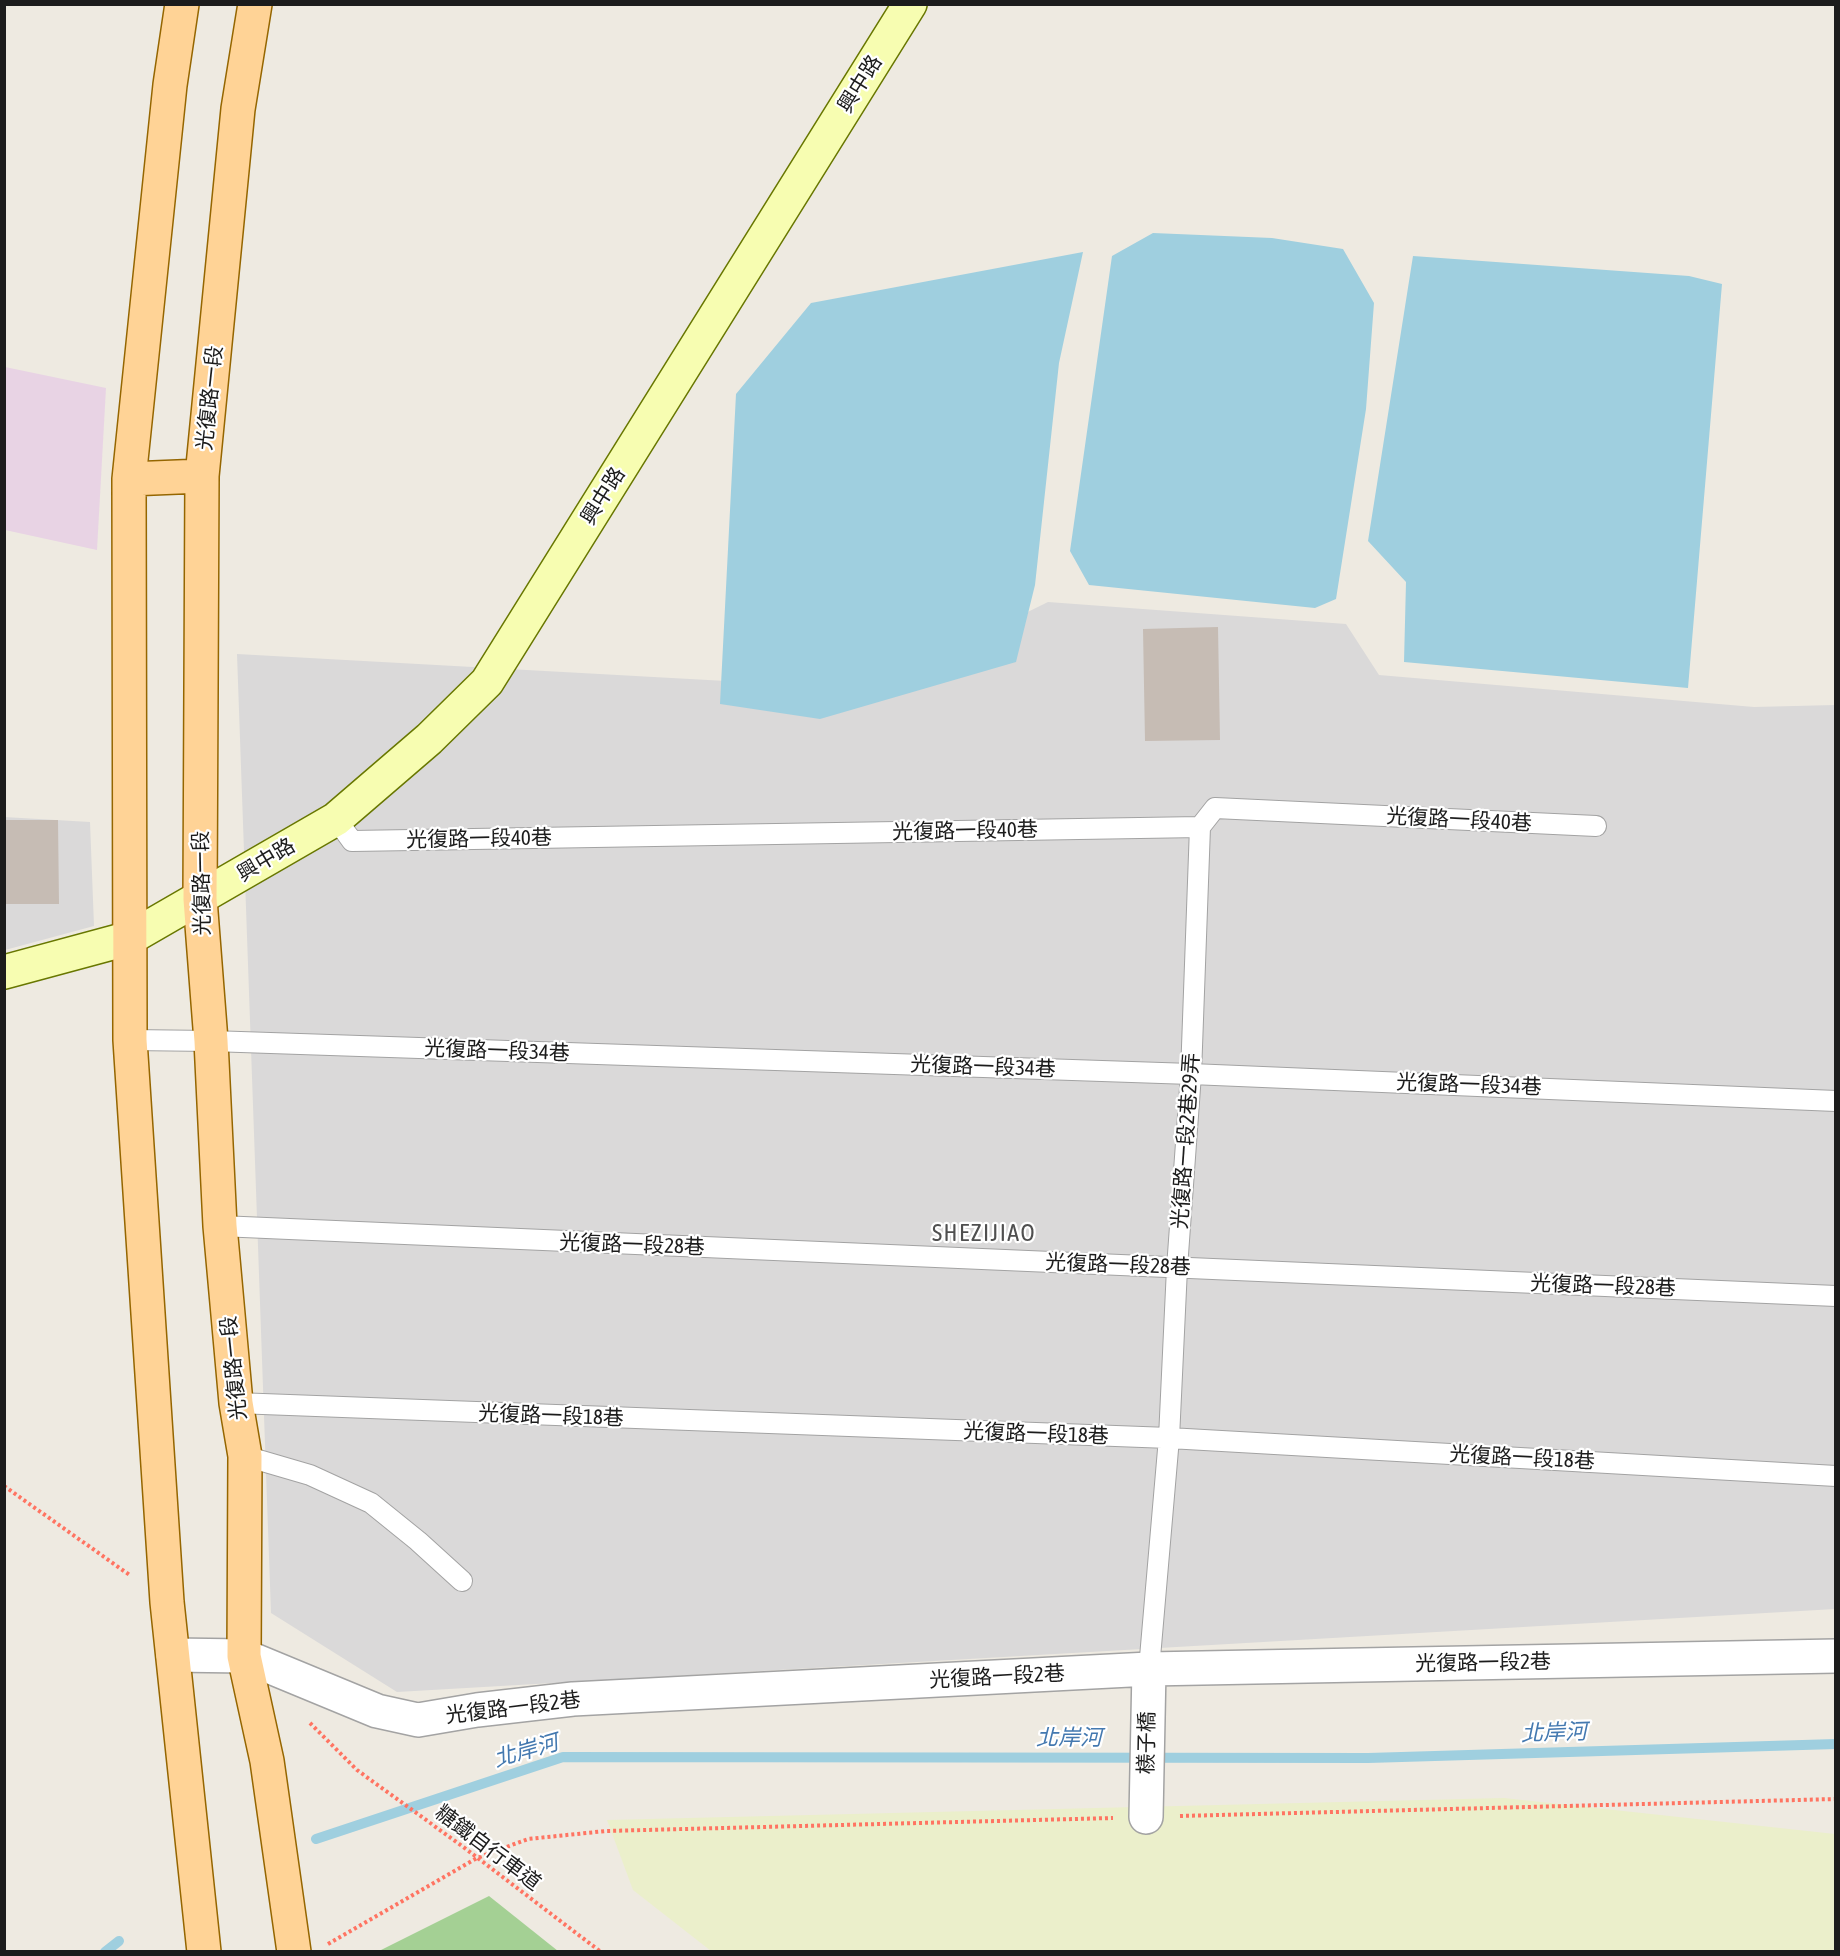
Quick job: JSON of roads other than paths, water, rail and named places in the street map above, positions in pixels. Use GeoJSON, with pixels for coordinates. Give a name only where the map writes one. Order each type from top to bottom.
{"type":"FeatureCollection","features":[{"type":"Feature","properties":{"kind":"main road"},"geometry":{"type":"LineString","coordinates":[[182,4],[170,85],[129,479],[130,1040],[166,1602],[204,1952]]}},
{"type":"Feature","properties":{"kind":"main road","name":"光復路一段"},"geometry":{"type":"LineString","coordinates":[[255,4],[238,109],[202,476],[200,899],[211,1041],[220,1226],[236,1403],[245,1456],[244,1656],[309,1949]]}},
{"type":"Feature","properties":{"kind":"main road"},"geometry":{"type":"LineString","coordinates":[[129,479],[202,476]]}},
{"type":"Feature","properties":{"kind":"street","name":"興中路"},"geometry":{"type":"LineString","coordinates":[[4,972],[130,938],[336,819],[429,739],[487,682],[910,4]]}},
{"type":"Feature","properties":{"kind":"street","name":"光復路一段2巷"},"geometry":{"type":"LineString","coordinates":[[173,1655],[244,1656],[377,1711],[418,1719],[573,1699],[1149,1669],[1836,1656]]}},
{"type":"Feature","properties":{"kind":"street","name":"檨子橋"},"geometry":{"type":"LineString","coordinates":[[1146,1817],[1149,1669]]}},
{"type":"Feature","properties":{"kind":"lane","name":"光復路一段40巷"},"geometry":{"type":"LineString","coordinates":[[336,819],[352,841],[1200,827],[1215,808],[1596,826]]}},
{"type":"Feature","properties":{"kind":"lane","name":"光復路一段2巷29弄"},"geometry":{"type":"LineString","coordinates":[[1149,1669],[1169,1438],[1177,1268],[1191,1074],[1200,827]]}},
{"type":"Feature","properties":{"kind":"lane","name":"光復路一段34巷"},"geometry":{"type":"LineString","coordinates":[[130,1040],[1191,1074],[1836,1101]]}},
{"type":"Feature","properties":{"kind":"lane","name":"光復路一段28巷"},"geometry":{"type":"LineString","coordinates":[[220,1226],[1836,1296]]}},
{"type":"Feature","properties":{"kind":"lane","name":"光復路一段18巷"},"geometry":{"type":"LineString","coordinates":[[236,1403],[1169,1438],[1836,1476]]}},
{"type":"Feature","properties":{"kind":"lane"},"geometry":{"type":"LineString","coordinates":[[245,1456],[310,1475],[371,1503],[462,1581]]}},
{"type":"Feature","properties":{"kind":"water"},"geometry":{"type":"Polygon","coordinates":[[[1153,233],[1272,238],[1343,249],[1374,303],[1366,409],[1336,599],[1315,608],[1089,585],[1070,551],[1112,256],[1153,233]]]}},
{"type":"Feature","properties":{"kind":"water"},"geometry":{"type":"Polygon","coordinates":[[[1083,252],[1059,363],[1035,585],[1016,662],[820,719],[720,704],[736,394],[811,303],[1083,252]]]}},
{"type":"Feature","properties":{"kind":"water"},"geometry":{"type":"Polygon","coordinates":[[[1413,256],[1689,276],[1722,284],[1688,688],[1404,662],[1406,582],[1368,541],[1413,256]]]}},
{"type":"Feature","properties":{"kind":"waterway","name":"北岸河"},"geometry":{"type":"LineString","coordinates":[[316,1839],[563,1757],[1368,1758],[1836,1744]]}},
{"type":"Feature","properties":{"kind":"waterway","name":"北岸河"},"geometry":{"type":"LineString","coordinates":[[105,1952],[119,1941]]}},
{"type":"Feature","properties":{"kind":"district","name":"SHEZIJIAO"},"geometry":{"type":"Point","coordinates":[984,1233]}}]}
